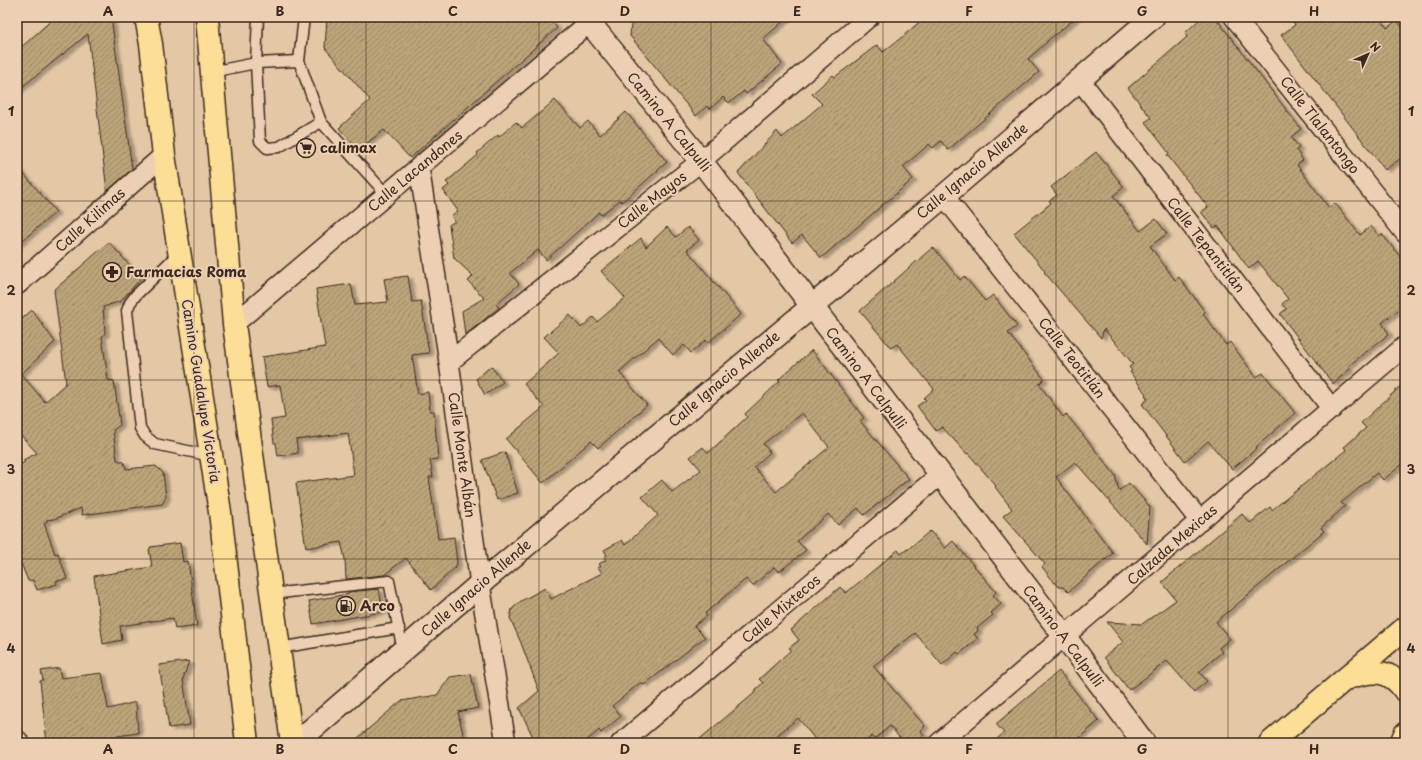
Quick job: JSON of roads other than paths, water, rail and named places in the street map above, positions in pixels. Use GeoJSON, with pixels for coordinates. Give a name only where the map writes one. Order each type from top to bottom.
{"type":"FeatureCollection","features":[{"type":"Feature","properties":{"kind":"main road","name":"Camino Guadalupe Victoria"},"geometry":{"type":"LineString","coordinates":[[146,17],[164,155],[220,512],[247,743]]}},
{"type":"Feature","properties":{"kind":"main road"},"geometry":{"type":"LineString","coordinates":[[204,22],[211,72],[234,324],[292,743]]}},
{"type":"Feature","properties":{"kind":"main road"},"geometry":{"type":"LineString","coordinates":[[1270,743],[1405,628]]}},
{"type":"Feature","properties":{"kind":"main road"},"geometry":{"type":"LineString","coordinates":[[1343,680],[1364,673],[1376,672],[1387,674],[1405,691]]}},
{"type":"Feature","properties":{"kind":"main road"},"geometry":{"type":"LineString","coordinates":[[1401,743],[1405,734]]}},
{"type":"Feature","properties":{"kind":"street","name":"Calle Mayos"},"geometry":{"type":"LineString","coordinates":[[449,362],[701,161],[869,17]]}},
{"type":"Feature","properties":{"kind":"street","name":"Calle Ignacio Allende"},"geometry":{"type":"LineString","coordinates":[[296,743],[480,584],[944,196],[1153,17]]}},
{"type":"Feature","properties":{"kind":"street","name":"Calle Tlalantongo"},"geometry":{"type":"LineString","coordinates":[[1234,17],[1405,233]]}},
{"type":"Feature","properties":{"kind":"street","name":"Camino A Calpulli"},"geometry":{"type":"LineString","coordinates":[[590,19],[701,161],[1065,637],[1144,743]]}},
{"type":"Feature","properties":{"kind":"street","name":"Calle Lacandones"},"geometry":{"type":"LineString","coordinates":[[234,324],[387,195],[590,19]]}},
{"type":"Feature","properties":{"kind":"street","name":"Calle Tepantitlán"},"geometry":{"type":"LineString","coordinates":[[1080,80],[1332,409]]}},
{"type":"Feature","properties":{"kind":"street","name":"Calle Kilimas"},"geometry":{"type":"LineString","coordinates":[[17,285],[164,155]]}},
{"type":"Feature","properties":{"kind":"street","name":"Calle Monte Albán"},"geometry":{"type":"LineString","coordinates":[[419,167],[449,362],[480,584],[506,743]]}},
{"type":"Feature","properties":{"kind":"street","name":"Calle Teotitlán"},"geometry":{"type":"LineString","coordinates":[[944,196],[1200,521]]}},
{"type":"Feature","properties":{"kind":"street","name":"Calzada Mexicas"},"geometry":{"type":"LineString","coordinates":[[939,743],[1405,346]]}},
{"type":"Feature","properties":{"kind":"street","name":"Calle Mixtecos"},"geometry":{"type":"LineString","coordinates":[[621,743],[940,475]]}},
{"type":"Feature","properties":{"kind":"lane"},"geometry":{"type":"LineString","coordinates":[[258,17],[256,63],[260,141],[267,148],[279,147],[320,122]]}},
{"type":"Feature","properties":{"kind":"lane"},"geometry":{"type":"LineString","coordinates":[[304,17],[299,61],[320,122],[387,195]]}},
{"type":"Feature","properties":{"kind":"lane"},"geometry":{"type":"LineString","coordinates":[[211,72],[256,63],[299,61]]}},
{"type":"Feature","properties":{"kind":"lane"},"geometry":{"type":"LineString","coordinates":[[179,254],[136,295],[130,302],[127,311],[140,428],[145,436],[155,444],[211,456]]}},
{"type":"Feature","properties":{"kind":"lane"},"geometry":{"type":"LineString","coordinates":[[271,594],[389,581],[403,650]]}},
{"type":"Feature","properties":{"kind":"lane"},"geometry":{"type":"LineString","coordinates":[[279,648],[399,628]]}},
{"type":"Feature","properties":{"kind":"place","name":"calimax"},"geometry":{"type":"Point","coordinates":[306,148]}},
{"type":"Feature","properties":{"kind":"place","name":"Farmacias Roma"},"geometry":{"type":"Point","coordinates":[112,272]}},
{"type":"Feature","properties":{"kind":"place","name":"Arco"},"geometry":{"type":"Point","coordinates":[346,606]}}]}
